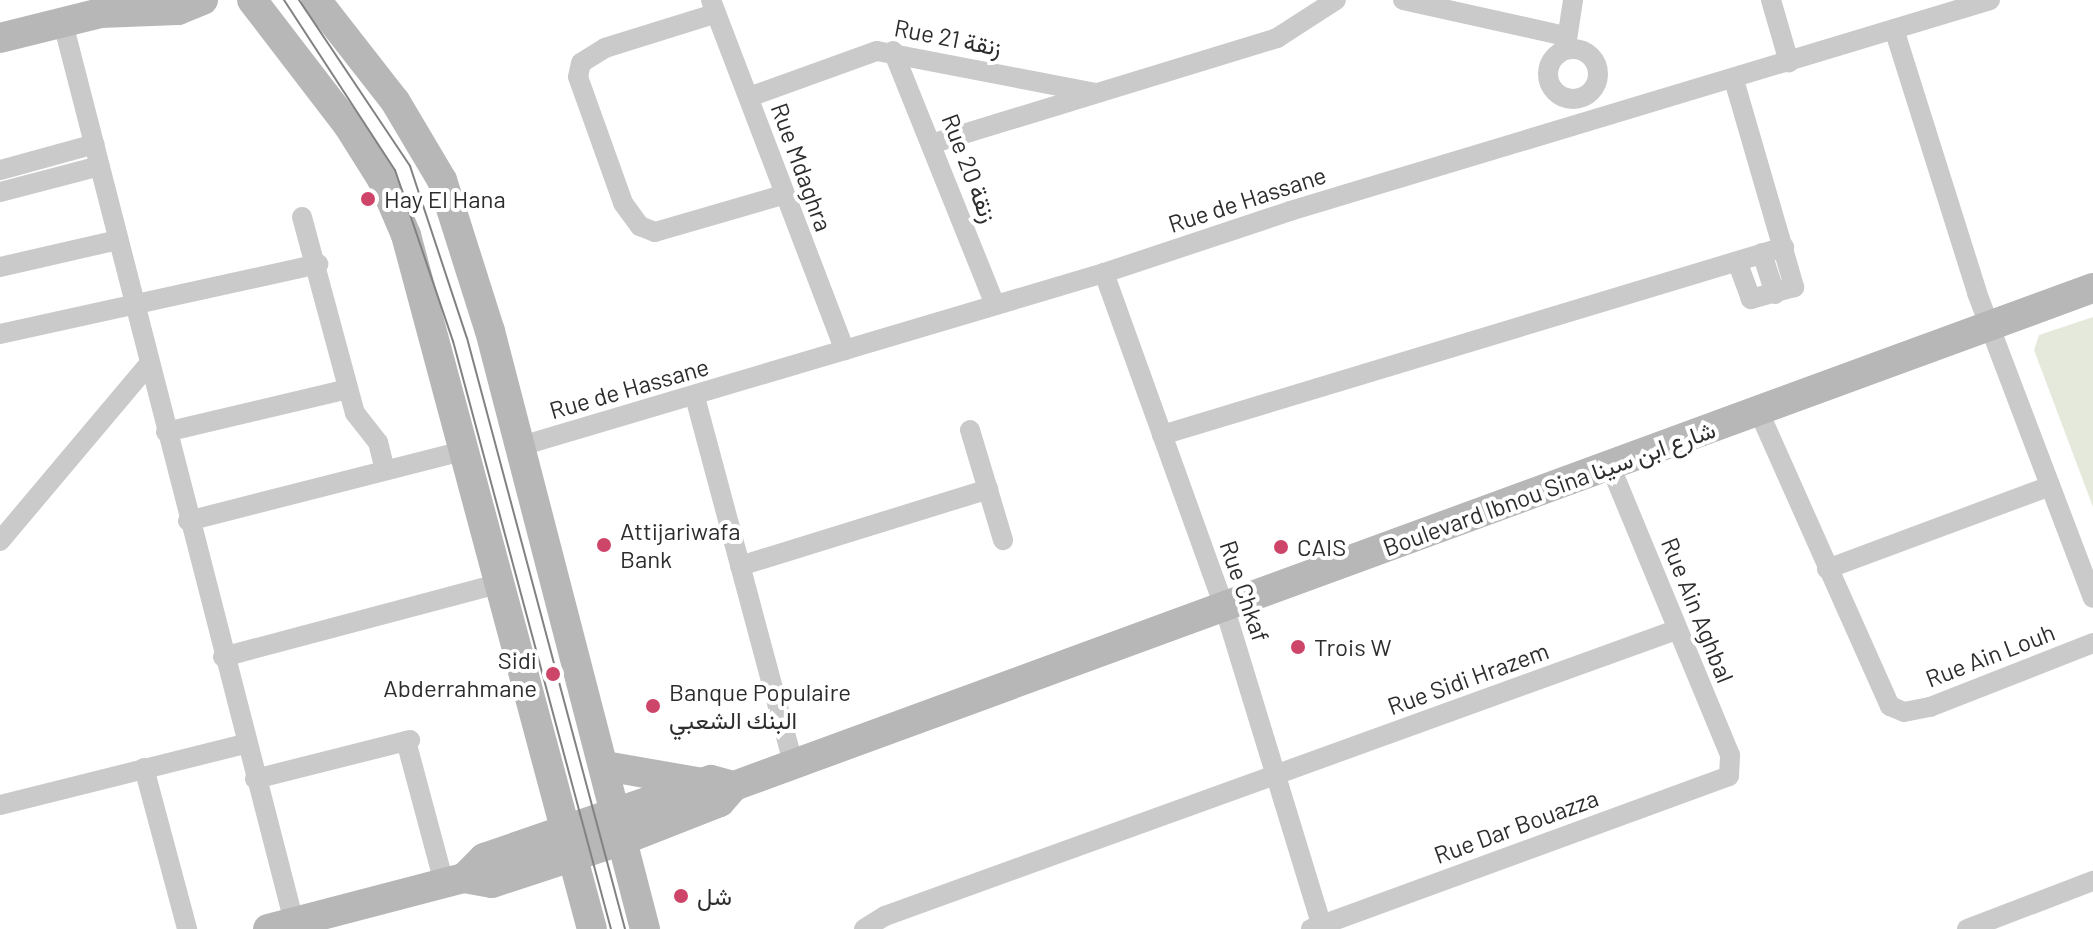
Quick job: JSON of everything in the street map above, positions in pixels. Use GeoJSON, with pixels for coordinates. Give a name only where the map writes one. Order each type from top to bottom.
{"type":"FeatureCollection","features":[{"type":"Feature","properties":{"kind":"main road"},"geometry":{"type":"LineString","coordinates":[[0,38],[63,23],[104,6],[178,10],[203,0]]}},
{"type":"Feature","properties":{"kind":"main road"},"geometry":{"type":"LineString","coordinates":[[252,0],[348,125],[382,179],[420,277],[498,584],[592,929]]}},
{"type":"Feature","properties":{"kind":"main road"},"geometry":{"type":"LineString","coordinates":[[316,0],[395,101],[442,180],[470,262],[521,446],[645,929]]}},
{"type":"Feature","properties":{"kind":"main road","name":"Boulevard Ibnou Sina شارع ابن سينا"},"geometry":{"type":"LineString","coordinates":[[620,828],[704,783],[734,786],[2093,288]]}},
{"type":"Feature","properties":{"kind":"main road"},"geometry":{"type":"LineString","coordinates":[[605,766],[704,783]]}},
{"type":"Feature","properties":{"kind":"main road","name":"Boulevard Ibnou Sina شارع ابن سينا"},"geometry":{"type":"LineString","coordinates":[[281,926],[454,880],[492,883],[570,845],[620,828],[720,802],[734,786]]}},
{"type":"Feature","properties":{"kind":"street"},"geometry":{"type":"LineString","coordinates":[[934,143],[1277,38],[1336,0]]}},
{"type":"Feature","properties":{"kind":"street"},"geometry":{"type":"LineString","coordinates":[[1403,0],[1566,43],[1578,49],[1596,62],[1596,84],[1580,99]]}},
{"type":"Feature","properties":{"kind":"street"},"geometry":{"type":"LineString","coordinates":[[1573,0],[1566,43],[1550,64],[1551,86],[1558,95],[1580,99]]}},
{"type":"Feature","properties":{"kind":"street"},"geometry":{"type":"LineString","coordinates":[[1771,0],[1789,62]]}},
{"type":"Feature","properties":{"kind":"street","name":"Rue de Hassane"},"geometry":{"type":"LineString","coordinates":[[521,446],[695,397],[1104,273],[1290,211],[1734,80],[1990,0]]}},
{"type":"Feature","properties":{"kind":"street"},"geometry":{"type":"LineString","coordinates":[[712,7],[605,48],[581,63],[578,77],[623,203],[640,226],[655,232],[782,195]]}},
{"type":"Feature","properties":{"kind":"street","name":"Rue Mdaghra"},"geometry":{"type":"LineString","coordinates":[[712,7],[749,97],[782,195],[845,350]]}},
{"type":"Feature","properties":{"kind":"street"},"geometry":{"type":"LineString","coordinates":[[63,23],[255,779],[281,926]]}},
{"type":"Feature","properties":{"kind":"street"},"geometry":{"type":"LineString","coordinates":[[1894,29],[1989,326],[2093,598]]}},
{"type":"Feature","properties":{"kind":"street","name":"Rue 21 زنقة"},"geometry":{"type":"LineString","coordinates":[[749,97],[848,57],[893,51],[1096,93]]}},
{"type":"Feature","properties":{"kind":"street","name":"Rue 20 زنقة"},"geometry":{"type":"LineString","coordinates":[[893,51],[934,143],[995,305]]}},
{"type":"Feature","properties":{"kind":"street"},"geometry":{"type":"LineString","coordinates":[[1734,80],[1795,283],[1775,294],[1751,299],[1737,261]]}},
{"type":"Feature","properties":{"kind":"street"},"geometry":{"type":"LineString","coordinates":[[1580,99],[1589,123]]}},
{"type":"Feature","properties":{"kind":"street"},"geometry":{"type":"LineString","coordinates":[[0,170],[95,144]]}},
{"type":"Feature","properties":{"kind":"street"},"geometry":{"type":"LineString","coordinates":[[0,192],[100,166]]}},
{"type":"Feature","properties":{"kind":"street"},"geometry":{"type":"LineString","coordinates":[[302,217],[318,264],[355,413],[378,442],[385,470]]}},
{"type":"Feature","properties":{"kind":"street"},"geometry":{"type":"LineString","coordinates":[[0,267],[118,240]]}},
{"type":"Feature","properties":{"kind":"street"},"geometry":{"type":"LineString","coordinates":[[1162,435],[1784,247]]}},
{"type":"Feature","properties":{"kind":"street"},"geometry":{"type":"LineString","coordinates":[[1762,253],[1775,294]]}},
{"type":"Feature","properties":{"kind":"street"},"geometry":{"type":"LineString","coordinates":[[0,334],[133,302],[318,264]]}},
{"type":"Feature","properties":{"kind":"street","name":"Rue Chkaf"},"geometry":{"type":"LineString","coordinates":[[1104,273],[1224,606],[1277,774],[1319,928]]}},
{"type":"Feature","properties":{"kind":"street"},"geometry":{"type":"LineString","coordinates":[[0,541],[149,364]]}},
{"type":"Feature","properties":{"kind":"street"},"geometry":{"type":"LineString","coordinates":[[166,432],[348,389]]}},
{"type":"Feature","properties":{"kind":"street"},"geometry":{"type":"LineString","coordinates":[[695,397],[793,763]]}},
{"type":"Feature","properties":{"kind":"street"},"geometry":{"type":"LineString","coordinates":[[1759,412],[1827,569],[2050,486]]}},
{"type":"Feature","properties":{"kind":"street"},"geometry":{"type":"LineString","coordinates":[[970,430],[1003,540]]}},
{"type":"Feature","properties":{"kind":"street"},"geometry":{"type":"LineString","coordinates":[[188,521],[466,450]]}},
{"type":"Feature","properties":{"kind":"street","name":"Rue Ain Aghbal"},"geometry":{"type":"LineString","coordinates":[[1610,465],[1730,755],[1729,776]]}},
{"type":"Feature","properties":{"kind":"street"},"geometry":{"type":"LineString","coordinates":[[740,566],[988,489]]}},
{"type":"Feature","properties":{"kind":"street","name":"Rue Ain Louh"},"geometry":{"type":"LineString","coordinates":[[1827,569],[1882,696],[1904,712],[1930,707],[2093,643]]}},
{"type":"Feature","properties":{"kind":"street"},"geometry":{"type":"LineString","coordinates":[[223,657],[498,584]]}},
{"type":"Feature","properties":{"kind":"street","name":"Rue Sidi Hrazem"},"geometry":{"type":"LineString","coordinates":[[864,929],[885,916],[1676,630]]}},
{"type":"Feature","properties":{"kind":"street"},"geometry":{"type":"LineString","coordinates":[[255,779],[408,740],[454,880]]}},
{"type":"Feature","properties":{"kind":"street"},"geometry":{"type":"LineString","coordinates":[[0,805],[245,744]]}},
{"type":"Feature","properties":{"kind":"street"},"geometry":{"type":"LineString","coordinates":[[144,768],[187,929]]}},
{"type":"Feature","properties":{"kind":"street","name":"Rue Dar Bouazza"},"geometry":{"type":"LineString","coordinates":[[1319,928],[1729,776]]}},
{"type":"Feature","properties":{"kind":"street"},"geometry":{"type":"LineString","coordinates":[[1967,929],[2093,881]]}},
{"type":"Feature","properties":{"kind":"shaded area"},"geometry":{"type":"Polygon","coordinates":[[[2093,317],[2093,507],[2034,350],[2039,335],[2093,317]]]}},
{"type":"Feature","properties":{"kind":"tram line"},"geometry":{"type":"LineString","coordinates":[[284,0],[395,170],[453,341],[611,929]]}},
{"type":"Feature","properties":{"kind":"tram line"},"geometry":{"type":"LineString","coordinates":[[299,0],[410,166],[467,338],[625,929]]}},
{"type":"Feature","properties":{"kind":"place","name":"Hay El Hana"},"geometry":{"type":"Point","coordinates":[368,199]}},
{"type":"Feature","properties":{"kind":"place","name":"Attijariwafa Bank"},"geometry":{"type":"Point","coordinates":[604,545]}},
{"type":"Feature","properties":{"kind":"place","name":"CAIS"},"geometry":{"type":"Point","coordinates":[1281,547]}},
{"type":"Feature","properties":{"kind":"place","name":"Trois W"},"geometry":{"type":"Point","coordinates":[1298,647]}},
{"type":"Feature","properties":{"kind":"place","name":"Sidi Abderrahmane"},"geometry":{"type":"Point","coordinates":[553,674]}},
{"type":"Feature","properties":{"kind":"place","name":"Banque Populaire البنك الشعبي"},"geometry":{"type":"Point","coordinates":[653,706]}},
{"type":"Feature","properties":{"kind":"place","name":"شل"},"geometry":{"type":"Point","coordinates":[681,896]}}]}
